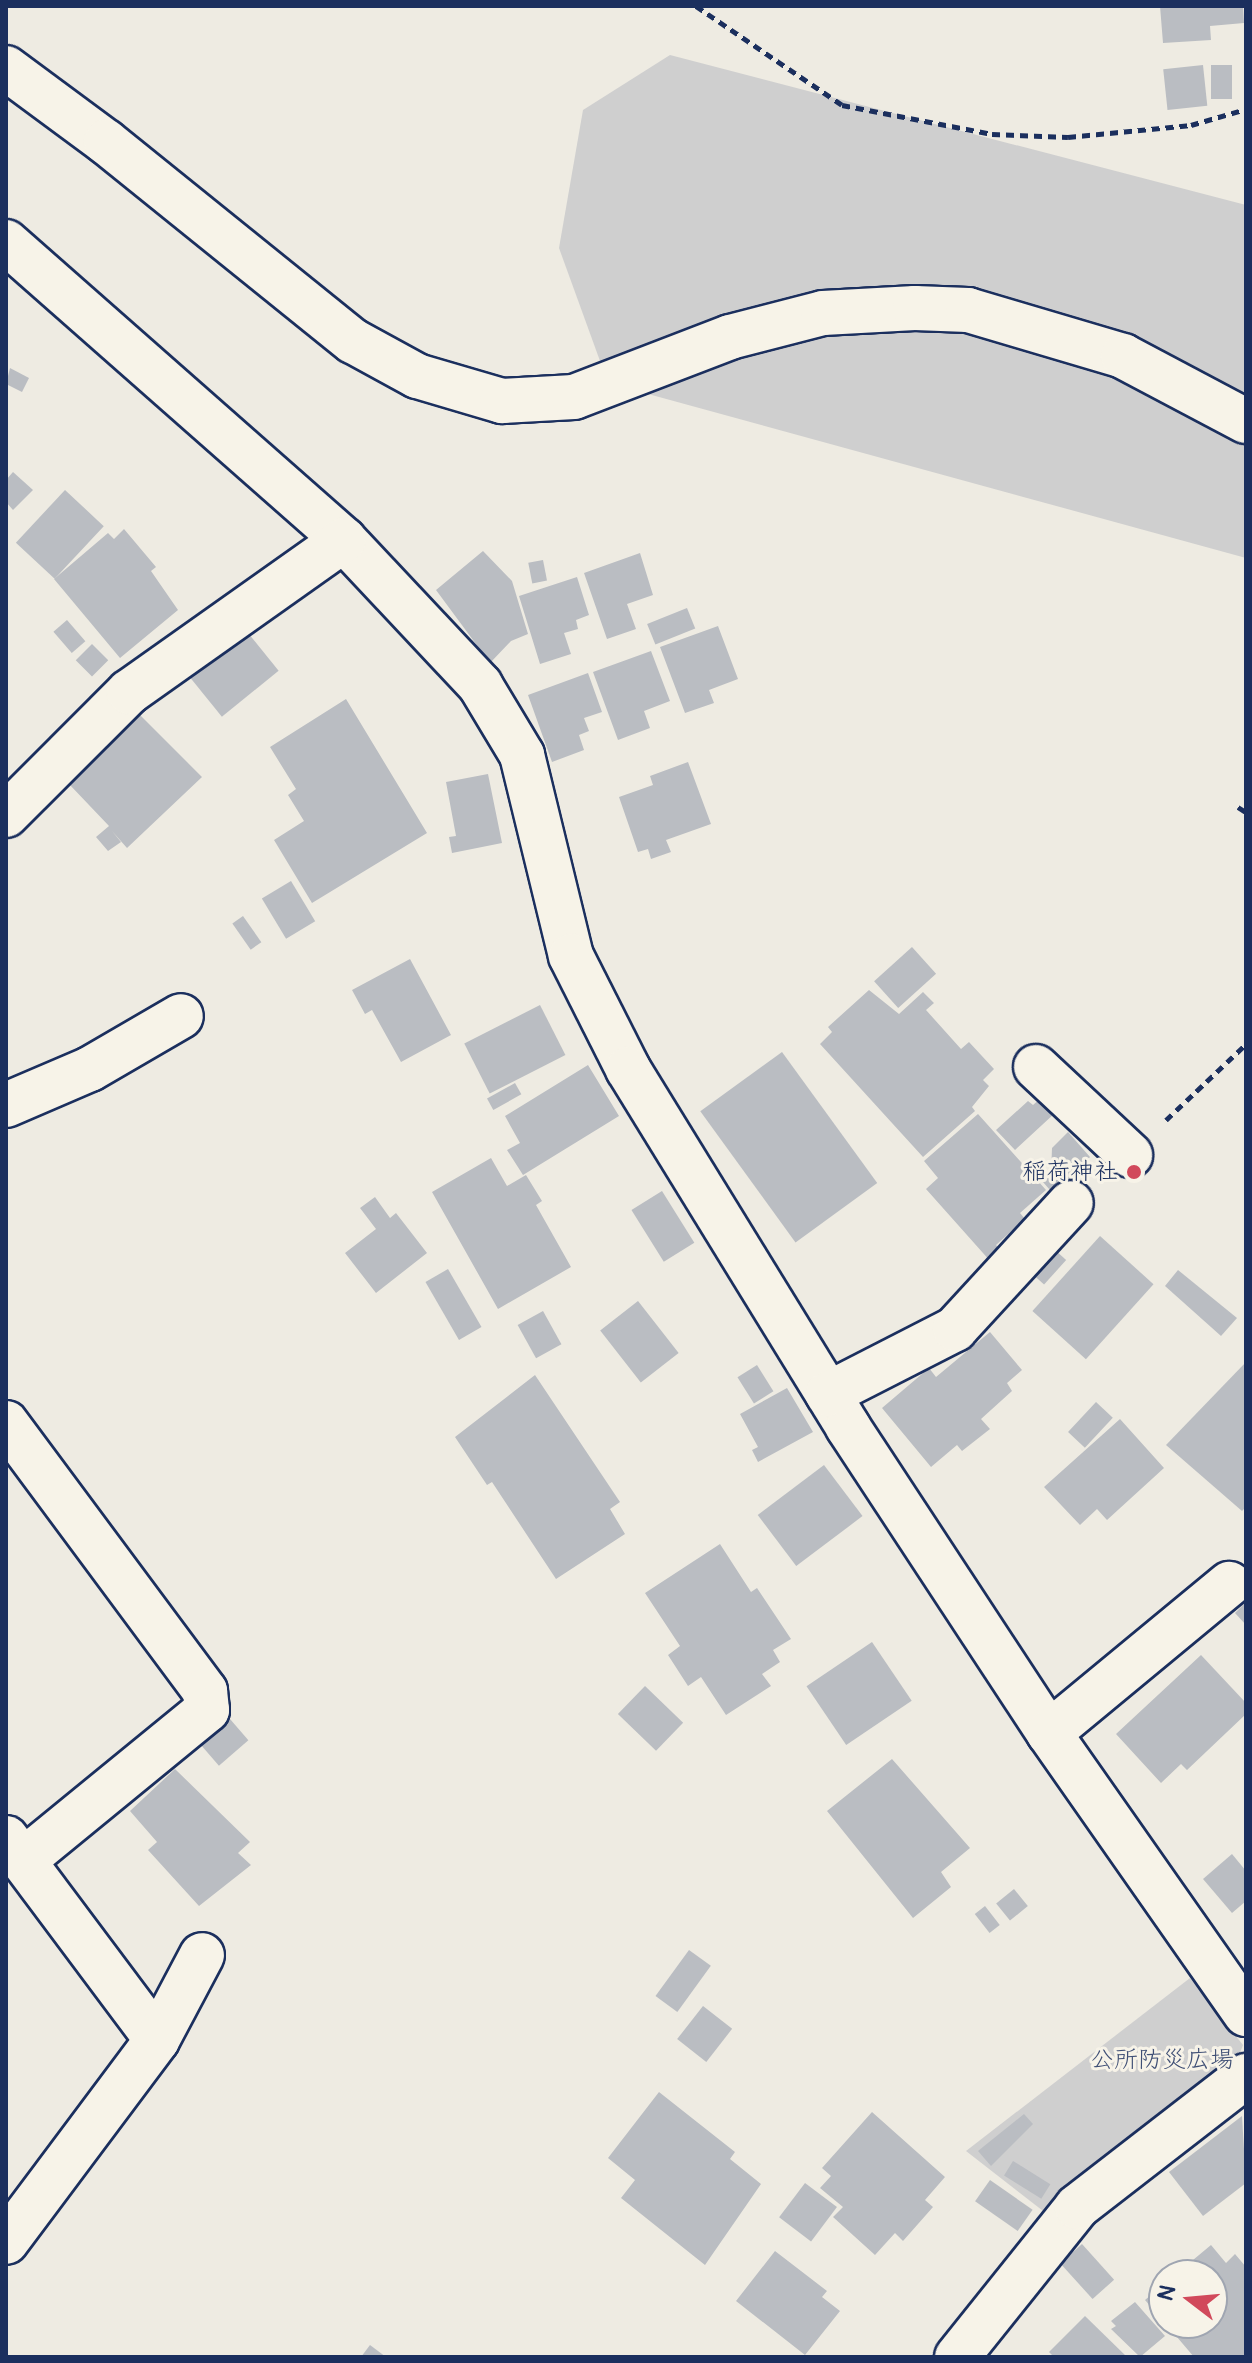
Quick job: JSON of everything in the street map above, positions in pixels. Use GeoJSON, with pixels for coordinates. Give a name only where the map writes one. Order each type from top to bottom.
{"type":"FeatureCollection","features":[{"type":"Feature","properties":{"kind":"street"},"geometry":{"type":"LineString","coordinates":[[6,68],[106,142],[353,341],[417,376],[502,401],[574,397],[730,337],[823,313],[915,308],[968,310],[1123,356],[1246,421]]}},
{"type":"Feature","properties":{"kind":"street"},"geometry":{"type":"LineString","coordinates":[[6,242],[344,540],[480,685],[522,755],[571,956],[628,1069],[828,1394],[1049,1733],[1246,2014]]}},
{"type":"Feature","properties":{"kind":"street"},"geometry":{"type":"LineString","coordinates":[[6,815],[129,692],[344,540]]}},
{"type":"Feature","properties":{"kind":"street"},"geometry":{"type":"LineString","coordinates":[[6,1105],[90,1069],[181,1016]]}},
{"type":"Feature","properties":{"kind":"street"},"geometry":{"type":"LineString","coordinates":[[1036,1067],[1130,1155]]}},
{"type":"Feature","properties":{"kind":"street"},"geometry":{"type":"LineString","coordinates":[[828,1394],[955,1329],[1071,1203]]}},
{"type":"Feature","properties":{"kind":"street"},"geometry":{"type":"LineString","coordinates":[[6,1423],[205,1691],[207,1710],[15,1849],[157,2040]]}},
{"type":"Feature","properties":{"kind":"street"},"geometry":{"type":"LineString","coordinates":[[1049,1733],[1229,1584]]}},
{"type":"Feature","properties":{"kind":"street"},"geometry":{"type":"LineString","coordinates":[[6,2242],[157,2040],[202,1955]]}},
{"type":"Feature","properties":{"kind":"street"},"geometry":{"type":"LineString","coordinates":[[957,2357],[1077,2207],[1246,2076]]}},
{"type":"Feature","properties":{"kind":"path"},"geometry":{"type":"LineString","coordinates":[[696,6],[842,105],[992,134],[1068,137],[1191,125],[1246,109]]}},
{"type":"Feature","properties":{"kind":"path"},"geometry":{"type":"LineString","coordinates":[[1238,807],[1246,812]]}},
{"type":"Feature","properties":{"kind":"path"},"geometry":{"type":"LineString","coordinates":[[1130,1155],[1246,1044]]}},
{"type":"Feature","properties":{"kind":"green space"},"geometry":{"type":"Polygon","coordinates":[[[670,55],[1246,205],[1246,558],[608,383],[559,248],[583,110],[670,55]]]}},
{"type":"Feature","properties":{"kind":"green space","name":"公所防災広場"},"geometry":{"type":"Polygon","coordinates":[[[1190,1978],[1243,2045],[1238,2058],[1047,2214],[966,2151],[1190,1978]]]}},
{"type":"Feature","properties":{"kind":"building"},"geometry":{"type":"Polygon","coordinates":[[[1160,6],[1243,6],[1244,23],[1210,26],[1211,40],[1163,43],[1160,6]]]}},
{"type":"Feature","properties":{"kind":"building"},"geometry":{"type":"Polygon","coordinates":[[[1203,65],[1207,106],[1168,110],[1163,69],[1203,65]]]}},
{"type":"Feature","properties":{"kind":"building"},"geometry":{"type":"Polygon","coordinates":[[[1211,65],[1232,65],[1232,99],[1211,99],[1211,65]]]}},
{"type":"Feature","properties":{"kind":"building"},"geometry":{"type":"Polygon","coordinates":[[[10,368],[29,378],[22,392],[6,384],[10,368]]]}},
{"type":"Feature","properties":{"kind":"building"},"geometry":{"type":"Polygon","coordinates":[[[13,472],[33,490],[13,510],[6,502],[6,480],[13,472]]]}},
{"type":"Feature","properties":{"kind":"building"},"geometry":{"type":"Polygon","coordinates":[[[65,490],[104,526],[55,579],[16,543],[65,490]]]}},
{"type":"Feature","properties":{"kind":"building"},"geometry":{"type":"Polygon","coordinates":[[[124,529],[156,567],[151,571],[178,610],[120,658],[54,579],[108,533],[114,539],[124,529]]]}},
{"type":"Feature","properties":{"kind":"building"},"geometry":{"type":"Polygon","coordinates":[[[483,551],[512,581],[528,634],[511,641],[490,663],[436,590],[483,551]]]}},
{"type":"Feature","properties":{"kind":"building"},"geometry":{"type":"Polygon","coordinates":[[[640,553],[653,595],[627,604],[636,629],[607,639],[584,573],[640,553]]]}},
{"type":"Feature","properties":{"kind":"building"},"geometry":{"type":"Polygon","coordinates":[[[543,560],[547,581],[532,583],[528,563],[543,560]]]}},
{"type":"Feature","properties":{"kind":"building"},"geometry":{"type":"Polygon","coordinates":[[[577,577],[589,615],[576,620],[578,629],[564,633],[571,654],[540,664],[519,596],[577,577]]]}},
{"type":"Feature","properties":{"kind":"building"},"geometry":{"type":"Polygon","coordinates":[[[687,608],[695,628],[655,645],[647,624],[687,608]]]}},
{"type":"Feature","properties":{"kind":"building"},"geometry":{"type":"Polygon","coordinates":[[[67,620],[85,641],[72,653],[53,632],[67,620]]]}},
{"type":"Feature","properties":{"kind":"building"},"geometry":{"type":"Polygon","coordinates":[[[718,626],[738,679],[709,690],[714,703],[685,713],[660,647],[718,626]]]}},
{"type":"Feature","properties":{"kind":"building"},"geometry":{"type":"Polygon","coordinates":[[[244,628],[279,671],[222,717],[187,674],[244,628]]]}},
{"type":"Feature","properties":{"kind":"building"},"geometry":{"type":"Polygon","coordinates":[[[92,644],[108,660],[92,677],[76,660],[92,644]]]}},
{"type":"Feature","properties":{"kind":"building"},"geometry":{"type":"Polygon","coordinates":[[[651,651],[670,701],[644,711],[650,728],[618,740],[593,672],[651,651]]]}},
{"type":"Feature","properties":{"kind":"building"},"geometry":{"type":"Polygon","coordinates":[[[588,673],[602,712],[584,718],[589,731],[579,735],[584,750],[552,762],[528,695],[588,673]]]}},
{"type":"Feature","properties":{"kind":"building"},"geometry":{"type":"Polygon","coordinates":[[[346,699],[427,833],[312,903],[274,840],[304,821],[288,795],[296,789],[270,747],[346,699]]]}},
{"type":"Feature","properties":{"kind":"building"},"geometry":{"type":"Polygon","coordinates":[[[140,715],[202,777],[127,848],[112,831],[121,842],[108,851],[96,837],[109,826],[69,784],[140,715]]]}},
{"type":"Feature","properties":{"kind":"building"},"geometry":{"type":"Polygon","coordinates":[[[688,762],[711,824],[666,840],[671,852],[651,859],[648,849],[638,852],[619,797],[653,785],[650,776],[688,762]]]}},
{"type":"Feature","properties":{"kind":"building"},"geometry":{"type":"Polygon","coordinates":[[[488,774],[502,843],[452,853],[449,837],[456,836],[446,782],[488,774]]]}},
{"type":"Feature","properties":{"kind":"building"},"geometry":{"type":"Polygon","coordinates":[[[291,881],[315,921],[286,939],[262,899],[291,881]]]}},
{"type":"Feature","properties":{"kind":"building"},"geometry":{"type":"Polygon","coordinates":[[[243,916],[261,942],[251,950],[232,923],[243,916]]]}},
{"type":"Feature","properties":{"kind":"building"},"geometry":{"type":"Polygon","coordinates":[[[912,947],[936,974],[898,1008],[874,981],[912,947]]]}},
{"type":"Feature","properties":{"kind":"building"},"geometry":{"type":"Polygon","coordinates":[[[410,959],[451,1035],[401,1062],[372,1010],[365,1014],[352,990],[410,959]]]}},
{"type":"Feature","properties":{"kind":"building"},"geometry":{"type":"Polygon","coordinates":[[[869,990],[899,1014],[923,992],[934,1003],[926,1010],[961,1049],[969,1042],[994,1069],[983,1080],[989,1086],[972,1107],[975,1111],[923,1157],[820,1044],[832,1032],[828,1027],[869,990]]]}},
{"type":"Feature","properties":{"kind":"building"},"geometry":{"type":"Polygon","coordinates":[[[540,1005],[565,1055],[490,1093],[464,1044],[540,1005]]]}},
{"type":"Feature","properties":{"kind":"building"},"geometry":{"type":"Polygon","coordinates":[[[782,1052],[877,1183],[796,1242],[700,1111],[782,1052]]]}},
{"type":"Feature","properties":{"kind":"building"},"geometry":{"type":"Polygon","coordinates":[[[588,1065],[619,1116],[523,1175],[507,1150],[520,1143],[505,1116],[588,1065]]]}},
{"type":"Feature","properties":{"kind":"building"},"geometry":{"type":"Polygon","coordinates":[[[515,1083],[521,1094],[493,1110],[487,1099],[515,1083]]]}},
{"type":"Feature","properties":{"kind":"building"},"geometry":{"type":"Polygon","coordinates":[[[1041,1098],[1055,1113],[1015,1150],[996,1130],[1028,1101],[1033,1105],[1041,1098]]]}},
{"type":"Feature","properties":{"kind":"building"},"geometry":{"type":"Polygon","coordinates":[[[978,1114],[1046,1190],[1020,1213],[1025,1219],[996,1245],[1002,1252],[991,1262],[926,1189],[938,1178],[924,1161],[978,1114]]]}},
{"type":"Feature","properties":{"kind":"building"},"geometry":{"type":"Polygon","coordinates":[[[1068,1132],[1090,1157],[1082,1166],[1086,1172],[1056,1197],[1043,1182],[1051,1174],[1052,1148],[1068,1132]]]}},
{"type":"Feature","properties":{"kind":"building"},"geometry":{"type":"Polygon","coordinates":[[[491,1158],[507,1186],[526,1175],[542,1201],[536,1205],[571,1267],[498,1309],[432,1192],[491,1158]]]}},
{"type":"Feature","properties":{"kind":"building"},"geometry":{"type":"Polygon","coordinates":[[[662,1191],[694,1243],[664,1262],[631,1210],[662,1191]]]}},
{"type":"Feature","properties":{"kind":"building"},"geometry":{"type":"Polygon","coordinates":[[[375,1197],[390,1218],[396,1213],[427,1253],[376,1293],[345,1253],[376,1229],[360,1208],[375,1197]]]}},
{"type":"Feature","properties":{"kind":"building"},"geometry":{"type":"Polygon","coordinates":[[[1100,1236],[1154,1284],[1086,1359],[1032,1311],[1100,1236]]]}},
{"type":"Feature","properties":{"kind":"building"},"geometry":{"type":"Polygon","coordinates":[[[1055,1250],[1066,1260],[1044,1285],[1033,1275],[1055,1250]]]}},
{"type":"Feature","properties":{"kind":"building"},"geometry":{"type":"Polygon","coordinates":[[[448,1269],[482,1327],[459,1340],[425,1282],[448,1269]]]}},
{"type":"Feature","properties":{"kind":"building"},"geometry":{"type":"Polygon","coordinates":[[[1178,1270],[1237,1318],[1221,1336],[1165,1286],[1178,1270]]]}},
{"type":"Feature","properties":{"kind":"building"},"geometry":{"type":"Polygon","coordinates":[[[638,1301],[679,1353],[641,1383],[600,1331],[638,1301]]]}},
{"type":"Feature","properties":{"kind":"building"},"geometry":{"type":"Polygon","coordinates":[[[543,1311],[561,1344],[536,1358],[518,1325],[543,1311]]]}},
{"type":"Feature","properties":{"kind":"building"},"geometry":{"type":"Polygon","coordinates":[[[990,1332],[1022,1370],[1007,1383],[1012,1391],[981,1419],[990,1429],[962,1451],[957,1445],[931,1467],[882,1408],[929,1368],[936,1377],[990,1332]]]}},
{"type":"Feature","properties":{"kind":"building"},"geometry":{"type":"Polygon","coordinates":[[[1246,1362],[1246,1507],[1242,1511],[1166,1445],[1246,1362]]]}},
{"type":"Feature","properties":{"kind":"building"},"geometry":{"type":"Polygon","coordinates":[[[757,1365],[773,1391],[754,1403],[737,1377],[757,1365]]]}},
{"type":"Feature","properties":{"kind":"building"},"geometry":{"type":"Polygon","coordinates":[[[535,1375],[620,1502],[610,1509],[625,1534],[556,1579],[492,1482],[487,1485],[455,1437],[535,1375]]]}},
{"type":"Feature","properties":{"kind":"building"},"geometry":{"type":"Polygon","coordinates":[[[787,1388],[813,1432],[758,1462],[752,1450],[758,1447],[740,1414],[787,1388]]]}},
{"type":"Feature","properties":{"kind":"building"},"geometry":{"type":"Polygon","coordinates":[[[1096,1402],[1113,1418],[1085,1448],[1068,1432],[1096,1402]]]}},
{"type":"Feature","properties":{"kind":"building"},"geometry":{"type":"Polygon","coordinates":[[[1120,1419],[1164,1468],[1107,1520],[1097,1509],[1080,1525],[1044,1487],[1120,1419]]]}},
{"type":"Feature","properties":{"kind":"building"},"geometry":{"type":"Polygon","coordinates":[[[824,1465],[863,1516],[796,1566],[758,1515],[824,1465]]]}},
{"type":"Feature","properties":{"kind":"building"},"geometry":{"type":"Polygon","coordinates":[[[720,1544],[751,1592],[757,1588],[791,1639],[773,1650],[780,1662],[762,1674],[771,1686],[726,1715],[701,1677],[688,1686],[668,1655],[680,1646],[645,1593],[720,1544]]]}},
{"type":"Feature","properties":{"kind":"building"},"geometry":{"type":"Polygon","coordinates":[[[1246,1602],[1246,1625],[1235,1613],[1246,1602]]]}},
{"type":"Feature","properties":{"kind":"building"},"geometry":{"type":"Polygon","coordinates":[[[872,1642],[912,1701],[846,1745],[807,1686],[872,1642]]]}},
{"type":"Feature","properties":{"kind":"building"},"geometry":{"type":"Polygon","coordinates":[[[1201,1655],[1246,1703],[1246,1714],[1187,1770],[1181,1764],[1161,1783],[1116,1734],[1201,1655]]]}},
{"type":"Feature","properties":{"kind":"building"},"geometry":{"type":"Polygon","coordinates":[[[645,1686],[683,1723],[656,1751],[618,1714],[645,1686]]]}},
{"type":"Feature","properties":{"kind":"building"},"geometry":{"type":"Polygon","coordinates":[[[230,1719],[248,1740],[219,1766],[201,1745],[230,1719]]]}},
{"type":"Feature","properties":{"kind":"building"},"geometry":{"type":"Polygon","coordinates":[[[892,1759],[970,1848],[941,1872],[951,1887],[913,1918],[827,1811],[892,1759]]]}},
{"type":"Feature","properties":{"kind":"building"},"geometry":{"type":"Polygon","coordinates":[[[175,1769],[250,1842],[238,1853],[251,1865],[199,1906],[148,1850],[157,1842],[130,1811],[175,1769]]]}},
{"type":"Feature","properties":{"kind":"building"},"geometry":{"type":"Polygon","coordinates":[[[1232,1854],[1246,1871],[1246,1901],[1232,1913],[1203,1879],[1232,1854]]]}},
{"type":"Feature","properties":{"kind":"building"},"geometry":{"type":"Polygon","coordinates":[[[1014,1889],[1028,1906],[1010,1921],[996,1903],[1014,1889]]]}},
{"type":"Feature","properties":{"kind":"building"},"geometry":{"type":"Polygon","coordinates":[[[985,1906],[1000,1925],[990,1933],[975,1914],[985,1906]]]}},
{"type":"Feature","properties":{"kind":"building"},"geometry":{"type":"Polygon","coordinates":[[[689,1950],[711,1966],[677,2012],[655,1996],[689,1950]]]}},
{"type":"Feature","properties":{"kind":"building"},"geometry":{"type":"Polygon","coordinates":[[[703,2006],[732,2029],[706,2062],[677,2039],[703,2006]]]}},
{"type":"Feature","properties":{"kind":"building"},"geometry":{"type":"Polygon","coordinates":[[[659,2092],[735,2152],[730,2159],[761,2184],[705,2265],[621,2198],[635,2180],[608,2158],[659,2092]]]}},
{"type":"Feature","properties":{"kind":"building"},"geometry":{"type":"Polygon","coordinates":[[[872,2112],[945,2177],[925,2200],[933,2207],[903,2241],[895,2233],[875,2255],[833,2217],[843,2207],[820,2188],[831,2176],[822,2168],[872,2112]]]}},
{"type":"Feature","properties":{"kind":"building"},"geometry":{"type":"Polygon","coordinates":[[[1024,2114],[1033,2124],[991,2166],[978,2151],[1024,2114]]]}},
{"type":"Feature","properties":{"kind":"building"},"geometry":{"type":"Polygon","coordinates":[[[1242,2116],[1246,2183],[1203,2216],[1169,2172],[1242,2116]]]}},
{"type":"Feature","properties":{"kind":"building"},"geometry":{"type":"Polygon","coordinates":[[[1013,2161],[1050,2184],[1041,2199],[1004,2175],[1013,2161]]]}},
{"type":"Feature","properties":{"kind":"building"},"geometry":{"type":"Polygon","coordinates":[[[990,2180],[1033,2210],[1018,2231],[975,2201],[990,2180]]]}},
{"type":"Feature","properties":{"kind":"building"},"geometry":{"type":"Polygon","coordinates":[[[805,2183],[837,2207],[811,2241],[779,2217],[805,2183]]]}},
{"type":"Feature","properties":{"kind":"building"},"geometry":{"type":"Polygon","coordinates":[[[1082,2244],[1114,2280],[1093,2299],[1060,2263],[1082,2244]]]}},
{"type":"Feature","properties":{"kind":"building"},"geometry":{"type":"Polygon","coordinates":[[[1211,2245],[1223,2259],[1194,2259],[1211,2245]]]}},
{"type":"Feature","properties":{"kind":"building"},"geometry":{"type":"Polygon","coordinates":[[[775,2251],[827,2291],[822,2297],[840,2311],[805,2355],[736,2301],[775,2251]]]}},
{"type":"Feature","properties":{"kind":"building"},"geometry":{"type":"Polygon","coordinates":[[[1235,2254],[1246,2267],[1246,2357],[1194,2357],[1179,2339],[1228,2339],[1228,2261],[1235,2254]]]}},
{"type":"Feature","properties":{"kind":"building"},"geometry":{"type":"Polygon","coordinates":[[[1135,2302],[1148,2317],[1148,2339],[1161,2339],[1140,2357],[1111,2329],[1116,2326],[1111,2321],[1135,2302]]]}},
{"type":"Feature","properties":{"kind":"building"},"geometry":{"type":"Polygon","coordinates":[[[1085,2316],[1127,2357],[1054,2357],[1049,2352],[1085,2316]]]}},
{"type":"Feature","properties":{"kind":"building"},"geometry":{"type":"Polygon","coordinates":[[[370,2345],[386,2357],[361,2357],[370,2345]]]}},
{"type":"Feature","properties":{"kind":"place","name":"稲荷神社"},"geometry":{"type":"Point","coordinates":[1134,1172]}}]}
